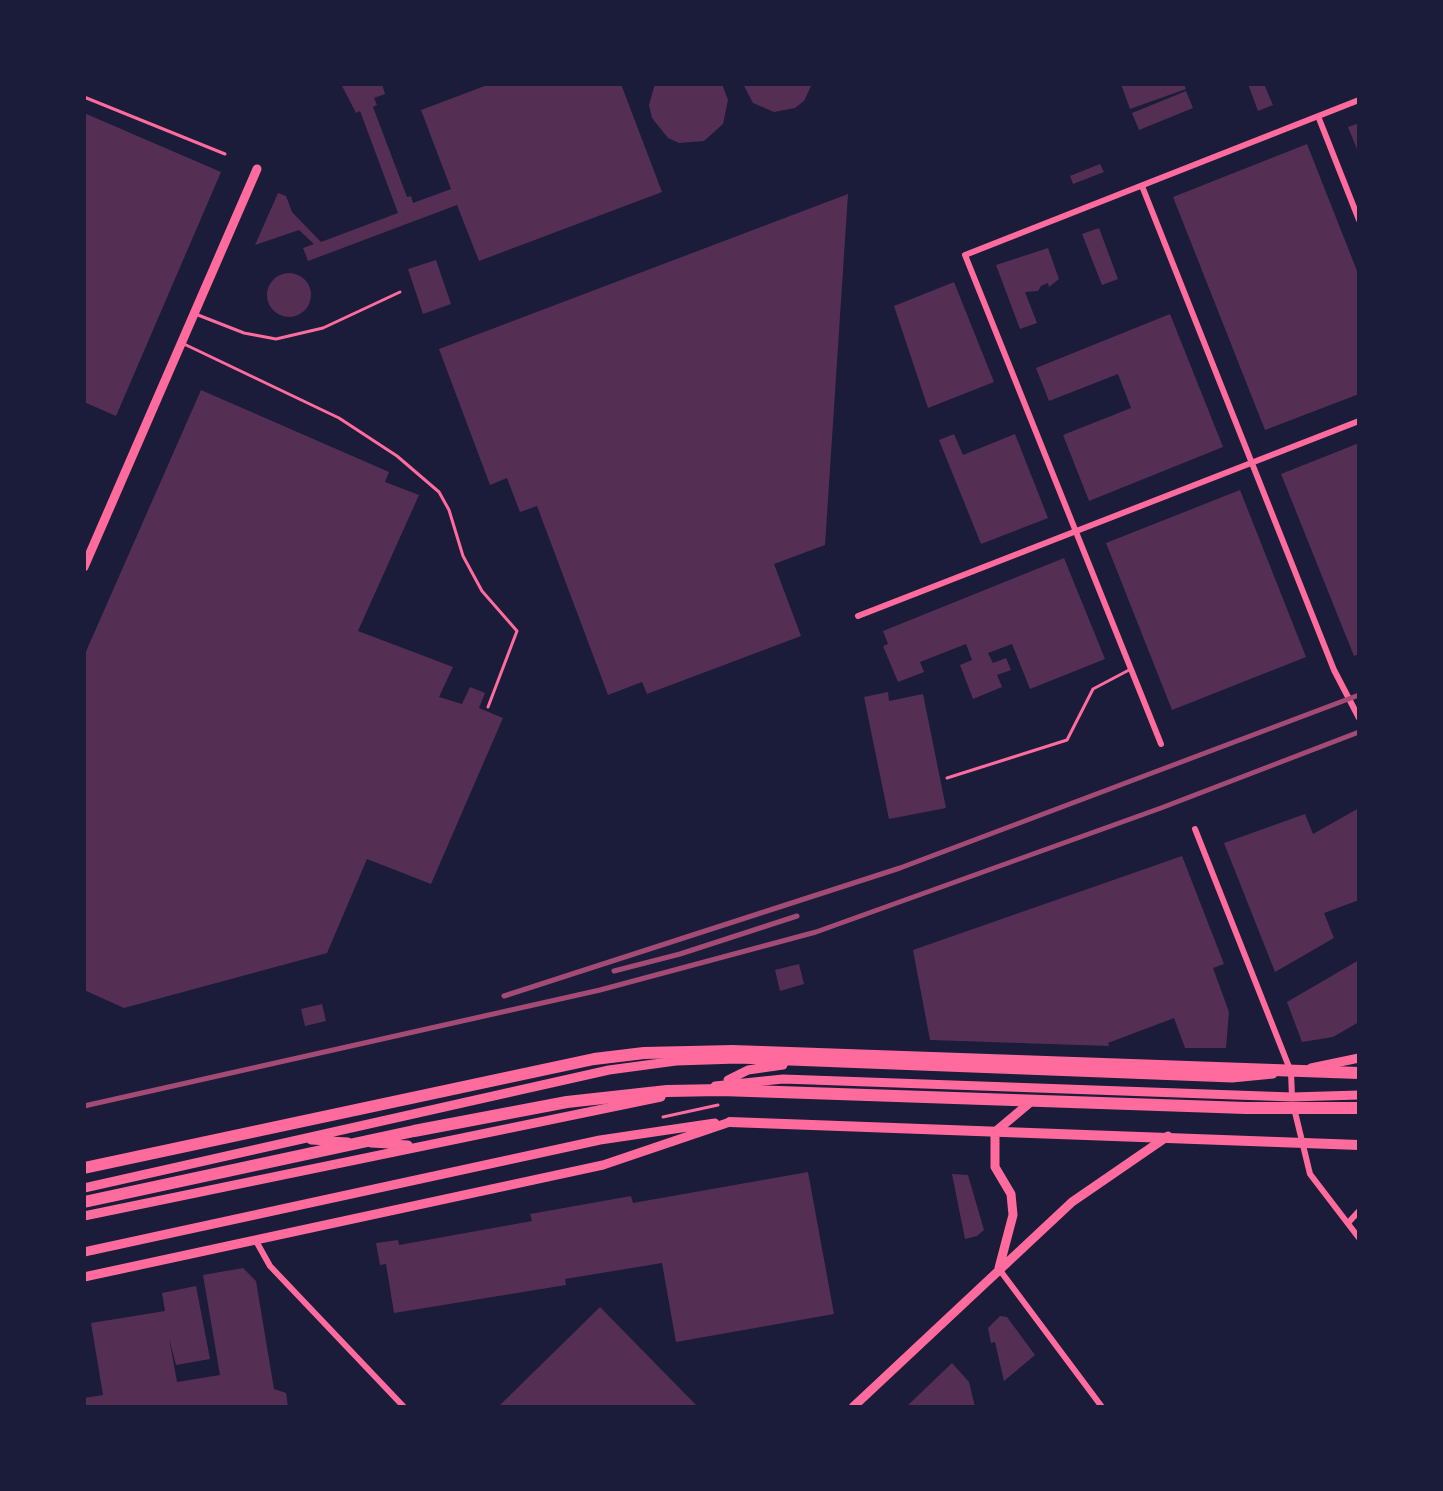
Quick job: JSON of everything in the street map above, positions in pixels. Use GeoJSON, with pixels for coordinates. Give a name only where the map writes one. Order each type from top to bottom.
{"type":"FeatureCollection","features":[{"type":"Feature","properties":{"kind":"highway"},"geometry":{"type":"LineString","coordinates":[[84,1168],[531,1071],[644,1053],[733,1051],[1359,1073]]}},
{"type":"Feature","properties":{"kind":"highway"},"geometry":{"type":"LineString","coordinates":[[1318,1072],[1359,1065]]}},
{"type":"Feature","properties":{"kind":"highway"},"geometry":{"type":"LineString","coordinates":[[84,1202],[443,1125],[567,1102],[667,1091],[735,1090],[1246,1108],[1359,1108]]}},
{"type":"Feature","properties":{"kind":"main road"},"geometry":{"type":"LineString","coordinates":[[84,567],[257,169]]}},
{"type":"Feature","properties":{"kind":"main road"},"geometry":{"type":"LineString","coordinates":[[84,1188],[643,1064],[706,1059],[810,1061],[1232,1078],[1291,1072],[1359,1058]]}},
{"type":"Feature","properties":{"kind":"main road"},"geometry":{"type":"LineString","coordinates":[[716,1085],[748,1070],[810,1061]]}},
{"type":"Feature","properties":{"kind":"main road"},"geometry":{"type":"LineString","coordinates":[[84,1216],[716,1085],[783,1079],[1292,1097],[1359,1095]]}},
{"type":"Feature","properties":{"kind":"main road"},"geometry":{"type":"LineString","coordinates":[[999,1268],[1013,1215],[1011,1194],[995,1167],[995,1132],[1047,1088]]}},
{"type":"Feature","properties":{"kind":"main road"},"geometry":{"type":"LineString","coordinates":[[84,1277],[603,1165],[730,1122]]}},
{"type":"Feature","properties":{"kind":"main road"},"geometry":{"type":"LineString","coordinates":[[84,1252],[675,1126],[730,1122],[1359,1145]]}},
{"type":"Feature","properties":{"kind":"main road"},"geometry":{"type":"LineString","coordinates":[[853,1407],[1084,1192],[1168,1136]]}},
{"type":"Feature","properties":{"kind":"main road"},"geometry":{"type":"LineString","coordinates":[[299,1140],[420,1146]]}},
{"type":"Feature","properties":{"kind":"street"},"geometry":{"type":"LineString","coordinates":[[1161,744],[965,255],[1359,100]]}},
{"type":"Feature","properties":{"kind":"street"},"geometry":{"type":"LineString","coordinates":[[1318,116],[1359,220]]}},
{"type":"Feature","properties":{"kind":"street"},"geometry":{"type":"LineString","coordinates":[[1142,186],[1334,670],[1359,718]]}},
{"type":"Feature","properties":{"kind":"street"},"geometry":{"type":"LineString","coordinates":[[858,616],[1359,421]]}},
{"type":"Feature","properties":{"kind":"street"},"geometry":{"type":"LineString","coordinates":[[1195,829],[1291,1072],[1292,1097],[1310,1174],[1359,1238]]}},
{"type":"Feature","properties":{"kind":"street"},"geometry":{"type":"LineString","coordinates":[[1348,1223],[1359,1211]]}},
{"type":"Feature","properties":{"kind":"street"},"geometry":{"type":"LineString","coordinates":[[256,1241],[270,1266],[404,1407]]}},
{"type":"Feature","properties":{"kind":"street"},"geometry":{"type":"LineString","coordinates":[[999,1268],[1102,1407]]}},
{"type":"Feature","properties":{"kind":"lane"},"geometry":{"type":"LineString","coordinates":[[84,97],[225,154]]}},
{"type":"Feature","properties":{"kind":"lane"},"geometry":{"type":"LineString","coordinates":[[194,314],[244,333],[276,339],[323,328],[400,292]]}},
{"type":"Feature","properties":{"kind":"lane"},"geometry":{"type":"LineString","coordinates":[[182,343],[339,418],[397,456],[439,492],[449,510],[463,556],[482,591],[517,631],[488,707]]}},
{"type":"Feature","properties":{"kind":"lane"},"geometry":{"type":"LineString","coordinates":[[947,778],[1067,740],[1093,689],[1131,669]]}},
{"type":"Feature","properties":{"kind":"building"},"geometry":{"type":"Polygon","coordinates":[[[341,84],[382,84],[385,94],[374,98],[377,105],[373,107],[407,197],[411,196],[413,203],[451,189],[421,110],[490,84],[621,84],[662,192],[479,261],[457,205],[308,261],[303,248],[314,244],[299,230],[255,245],[278,193],[286,196],[292,212],[321,242],[398,213],[360,111],[356,113],[341,84]]]}},
{"type":"Feature","properties":{"kind":"building"},"geometry":{"type":"Polygon","coordinates":[[[655,84],[722,84],[728,100],[723,124],[704,141],[679,143],[668,138],[652,118],[649,105],[655,84]]]}},
{"type":"Feature","properties":{"kind":"building"},"geometry":{"type":"Polygon","coordinates":[[[743,84],[812,84],[804,101],[795,108],[774,112],[753,103],[743,84]]]}},
{"type":"Feature","properties":{"kind":"building"},"geometry":{"type":"Polygon","coordinates":[[[1121,84],[1184,84],[1186,89],[1130,109],[1121,84]]]}},
{"type":"Feature","properties":{"kind":"building"},"geometry":{"type":"Polygon","coordinates":[[[1248,84],[1264,84],[1273,105],[1258,111],[1248,84]]]}},
{"type":"Feature","properties":{"kind":"building"},"geometry":{"type":"Polygon","coordinates":[[[1186,91],[1193,108],[1139,130],[1132,113],[1186,91]]]}},
{"type":"Feature","properties":{"kind":"building"},"geometry":{"type":"Polygon","coordinates":[[[84,113],[221,172],[116,416],[84,402],[84,113]]]}},
{"type":"Feature","properties":{"kind":"building"},"geometry":{"type":"Polygon","coordinates":[[[1359,123],[1359,154],[1348,127],[1359,123]]]}},
{"type":"Feature","properties":{"kind":"building"},"geometry":{"type":"Polygon","coordinates":[[[1307,144],[1359,276],[1359,394],[1265,430],[1173,197],[1307,144]]]}},
{"type":"Feature","properties":{"kind":"building"},"geometry":{"type":"Polygon","coordinates":[[[1100,164],[1104,172],[1073,184],[1070,176],[1100,164]]]}},
{"type":"Feature","properties":{"kind":"building"},"geometry":{"type":"Polygon","coordinates":[[[848,194],[825,545],[774,564],[801,636],[647,694],[642,682],[608,695],[537,506],[520,512],[507,478],[490,485],[439,349],[848,194]]]}},
{"type":"Feature","properties":{"kind":"building"},"geometry":{"type":"Polygon","coordinates":[[[1099,228],[1118,279],[1102,285],[1082,234],[1099,228]]]}},
{"type":"Feature","properties":{"kind":"building"},"geometry":{"type":"Polygon","coordinates":[[[1048,248],[1059,279],[1049,287],[1048,283],[1038,291],[1025,292],[1037,323],[1020,329],[996,265],[1048,248]]]}},
{"type":"Feature","properties":{"kind":"building"},"geometry":{"type":"Polygon","coordinates":[[[436,260],[451,304],[423,314],[408,269],[436,260]]]}},
{"type":"Feature","properties":{"kind":"building"},"geometry":{"type":"Polygon","coordinates":[[[289,273],[304,280],[311,295],[304,310],[289,317],[274,310],[267,295],[274,280],[289,273]]]}},
{"type":"Feature","properties":{"kind":"building"},"geometry":{"type":"Polygon","coordinates":[[[954,282],[994,382],[928,408],[894,306],[954,282]]]}},
{"type":"Feature","properties":{"kind":"building"},"geometry":{"type":"Polygon","coordinates":[[[1170,314],[1223,447],[1089,501],[1063,435],[1131,408],[1118,374],[1049,401],[1036,368],[1170,314]]]}},
{"type":"Feature","properties":{"kind":"building"},"geometry":{"type":"Polygon","coordinates":[[[201,390],[389,472],[385,482],[419,495],[358,631],[453,667],[439,697],[462,704],[470,687],[485,693],[479,708],[503,718],[431,884],[367,859],[327,953],[124,1008],[84,990],[84,656],[201,390]]]}},
{"type":"Feature","properties":{"kind":"building"},"geometry":{"type":"Polygon","coordinates":[[[954,434],[963,455],[1015,434],[1048,518],[981,544],[939,440],[954,434]]]}},
{"type":"Feature","properties":{"kind":"building"},"geometry":{"type":"Polygon","coordinates":[[[1359,443],[1359,654],[1354,656],[1281,474],[1359,443]]]}},
{"type":"Feature","properties":{"kind":"building"},"geometry":{"type":"Polygon","coordinates":[[[1240,490],[1306,657],[1172,710],[1106,543],[1240,490]]]}},
{"type":"Feature","properties":{"kind":"building"},"geometry":{"type":"Polygon","coordinates":[[[1064,558],[1105,659],[1030,689],[1012,644],[988,653],[993,663],[1006,658],[1011,670],[997,675],[1002,687],[973,699],[960,665],[972,660],[966,644],[920,662],[924,672],[898,682],[883,646],[888,644],[883,631],[1064,558]]]}},
{"type":"Feature","properties":{"kind":"building"},"geometry":{"type":"Polygon","coordinates":[[[888,692],[889,701],[923,694],[946,808],[889,819],[864,697],[888,692]]]}},
{"type":"Feature","properties":{"kind":"building"},"geometry":{"type":"Polygon","coordinates":[[[1359,808],[1359,900],[1324,913],[1334,938],[1275,972],[1224,843],[1305,814],[1313,834],[1359,808]]]}},
{"type":"Feature","properties":{"kind":"building"},"geometry":{"type":"Polygon","coordinates":[[[1182,856],[1224,964],[1213,968],[1229,1012],[1226,1048],[1185,1048],[1174,1018],[1108,1043],[1109,1046],[930,1040],[913,950],[1182,856]]]}},
{"type":"Feature","properties":{"kind":"building"},"geometry":{"type":"Polygon","coordinates":[[[1359,960],[1359,1022],[1333,1037],[1302,1042],[1287,1002],[1359,960]]]}},
{"type":"Feature","properties":{"kind":"building"},"geometry":{"type":"Polygon","coordinates":[[[799,964],[804,984],[780,991],[775,970],[799,964]]]}},
{"type":"Feature","properties":{"kind":"building"},"geometry":{"type":"Polygon","coordinates":[[[322,1004],[326,1021],[305,1026],[301,1009],[322,1004]]]}},
{"type":"Feature","properties":{"kind":"building"},"geometry":{"type":"Polygon","coordinates":[[[808,1172],[834,1314],[676,1342],[662,1263],[565,1279],[566,1285],[394,1313],[386,1264],[380,1265],[376,1243],[398,1240],[399,1245],[532,1221],[530,1214],[631,1196],[633,1203],[808,1172]]]}},
{"type":"Feature","properties":{"kind":"building"},"geometry":{"type":"Polygon","coordinates":[[[952,1174],[968,1175],[984,1230],[977,1236],[965,1239],[952,1174]]]}},
{"type":"Feature","properties":{"kind":"building"},"geometry":{"type":"Polygon","coordinates":[[[243,1268],[256,1281],[274,1389],[286,1393],[288,1407],[84,1407],[84,1398],[103,1395],[91,1323],[165,1311],[162,1293],[196,1286],[210,1359],[176,1365],[169,1338],[177,1382],[220,1375],[203,1275],[243,1268]]]}},
{"type":"Feature","properties":{"kind":"building"},"geometry":{"type":"Polygon","coordinates":[[[600,1307],[698,1407],[498,1407],[600,1307]]]}},
{"type":"Feature","properties":{"kind":"building"},"geometry":{"type":"Polygon","coordinates":[[[1000,1316],[1007,1317],[1035,1355],[1004,1381],[995,1342],[991,1343],[988,1328],[1000,1316]]]}},
{"type":"Feature","properties":{"kind":"building"},"geometry":{"type":"Polygon","coordinates":[[[952,1363],[969,1382],[975,1407],[906,1407],[952,1363]]]}},
{"type":"Feature","properties":{"kind":"railway"},"geometry":{"type":"LineString","coordinates":[[504,996],[900,868],[1359,695]]}},
{"type":"Feature","properties":{"kind":"railway"},"geometry":{"type":"LineString","coordinates":[[84,1106],[600,990],[816,932],[1161,808],[1359,732]]}},
{"type":"Feature","properties":{"kind":"railway"},"geometry":{"type":"LineString","coordinates":[[614,971],[680,954],[797,916]]}}]}
